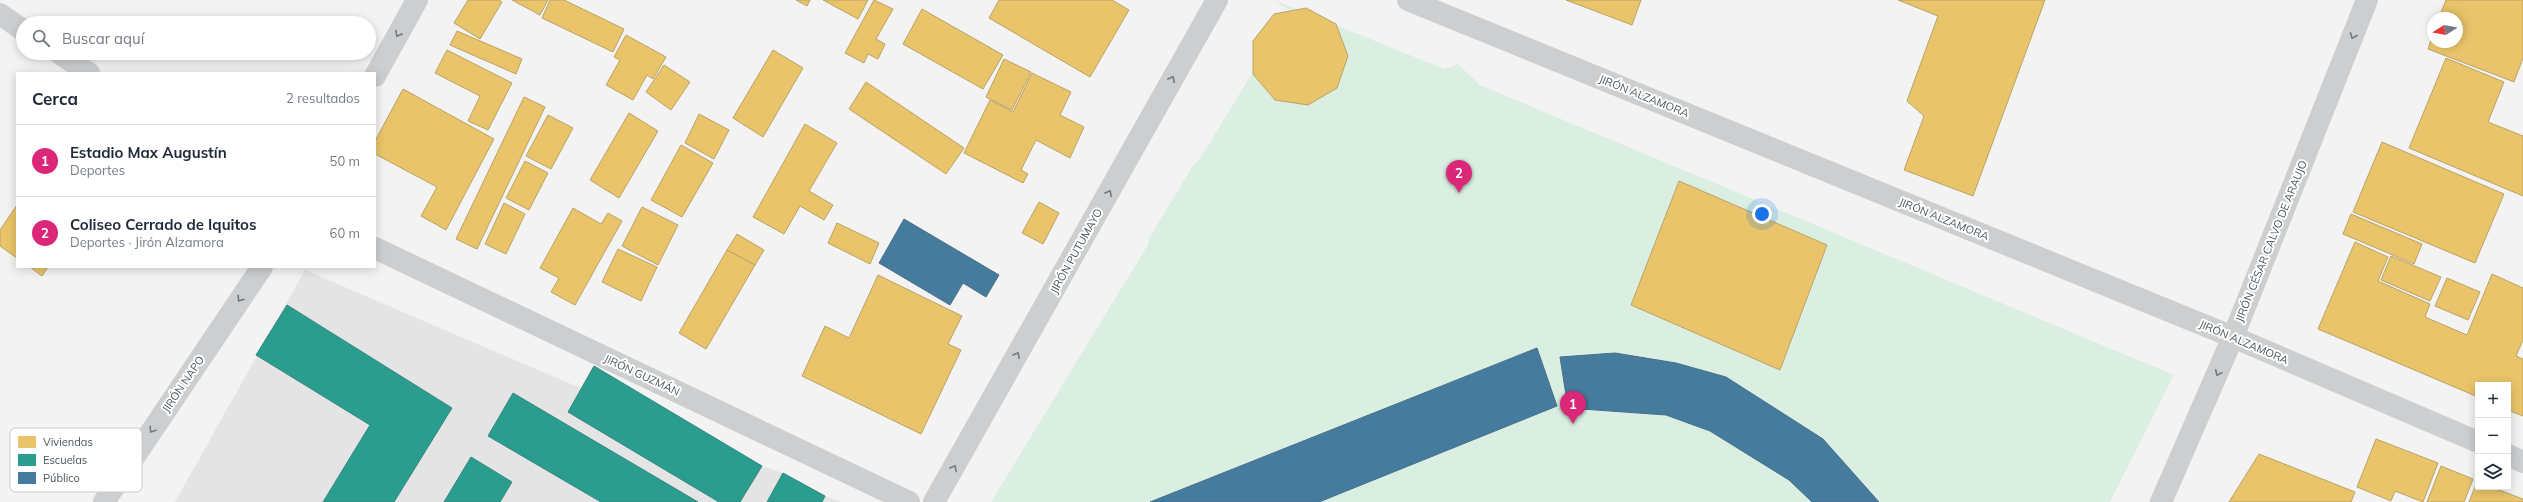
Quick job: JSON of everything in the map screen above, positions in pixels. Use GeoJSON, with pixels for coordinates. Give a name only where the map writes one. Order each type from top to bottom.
{"type":"FeatureCollection","features":[{"type":"Feature","properties":{"kind":"street"},"geometry":{"type":"LineString","coordinates":[[376,74],[417,0]]}},
{"type":"Feature","properties":{"kind":"street","name":"JIRÓN PUTUMAYO"},"geometry":{"type":"LineString","coordinates":[[934,502],[1217,0]]}},
{"type":"Feature","properties":{"kind":"street","name":"JIRÓN ALZAMORA"},"geometry":{"type":"LineString","coordinates":[[1408,0],[2233,337],[2475,441]]}},
{"type":"Feature","properties":{"kind":"street","name":"JIRÓN CÉSAR CALVO DE ARAUJO"},"geometry":{"type":"LineString","coordinates":[[2162,502],[2233,337],[2367,0]]}},
{"type":"Feature","properties":{"kind":"street"},"geometry":{"type":"LineString","coordinates":[[0,14],[16,25]]}},
{"type":"Feature","properties":{"kind":"street"},"geometry":{"type":"LineString","coordinates":[[70,60],[88,72]]}},
{"type":"Feature","properties":{"kind":"street","name":"JIRÓN GUZMÁN"},"geometry":{"type":"LineString","coordinates":[[376,248],[909,502]]}},
{"type":"Feature","properties":{"kind":"street","name":"JIRÓN NAPO"},"geometry":{"type":"LineString","coordinates":[[142,445],[261,268]]}},
{"type":"Feature","properties":{"kind":"street"},"geometry":{"type":"LineString","coordinates":[[2511,456],[2523,462]]}},
{"type":"Feature","properties":{"kind":"street","name":"JIRÓN NAPO"},"geometry":{"type":"LineString","coordinates":[[104,502],[111,492]]}},
{"type":"Feature","properties":{"kind":"shaded area"},"geometry":{"type":"Polygon","coordinates":[[[305,270],[762,466],[783,473],[825,496],[842,502],[175,502],[305,270]]]}},
{"type":"Feature","properties":{"kind":"green space"},"geometry":{"type":"Polygon","coordinates":[[[1274,0],[1444,69],[1458,64],[1480,85],[2174,375],[2110,502],[991,502],[1149,243],[1148,240],[1194,164],[1198,162],[1290,11],[1274,0]]]}},
{"type":"Feature","properties":{"kind":"building: Viviendas"},"geometry":{"type":"Polygon","coordinates":[[[468,0],[499,0],[502,2],[480,39],[454,23],[468,0]]]}},
{"type":"Feature","properties":{"kind":"building: Viviendas"},"geometry":{"type":"Polygon","coordinates":[[[512,0],[548,0],[540,15],[512,0]]]}},
{"type":"Feature","properties":{"kind":"building: Viviendas"},"geometry":{"type":"Polygon","coordinates":[[[550,0],[564,0],[624,29],[613,52],[542,18],[550,0]]]}},
{"type":"Feature","properties":{"kind":"building: Viviendas"},"geometry":{"type":"Polygon","coordinates":[[[796,0],[810,0],[807,6],[796,0]]]}},
{"type":"Feature","properties":{"kind":"building: Viviendas"},"geometry":{"type":"Polygon","coordinates":[[[823,0],[868,0],[858,19],[823,0]]]}},
{"type":"Feature","properties":{"kind":"building: Viviendas"},"geometry":{"type":"Polygon","coordinates":[[[874,0],[893,9],[876,39],[885,44],[878,59],[868,54],[864,63],[845,53],[874,0]]]}},
{"type":"Feature","properties":{"kind":"building: Viviendas"},"geometry":{"type":"Polygon","coordinates":[[[999,0],[1112,0],[1129,10],[1090,77],[989,18],[999,0]]]}},
{"type":"Feature","properties":{"kind":"building: Viviendas"},"geometry":{"type":"Polygon","coordinates":[[[1566,0],[1641,0],[1632,25],[1566,0]]]}},
{"type":"Feature","properties":{"kind":"building: Viviendas"},"geometry":{"type":"Polygon","coordinates":[[[1898,0],[2045,0],[1973,196],[1904,170],[1924,116],[1907,101],[1938,16],[1898,0]]]}},
{"type":"Feature","properties":{"kind":"building: Viviendas"},"geometry":{"type":"Polygon","coordinates":[[[2446,0],[2523,0],[2523,58],[2514,82],[2428,49],[2463,48],[2463,12],[2441,12],[2446,0]]]}},
{"type":"Feature","properties":{"kind":"building: Viviendas"},"geometry":{"type":"Polygon","coordinates":[[[1306,8],[1336,24],[1348,56],[1337,88],[1308,105],[1275,100],[1253,74],[1253,41],[1274,14],[1306,8]]]}},
{"type":"Feature","properties":{"kind":"building: Viviendas"},"geometry":{"type":"Polygon","coordinates":[[[922,9],[1003,55],[983,89],[903,44],[922,9]]]}},
{"type":"Feature","properties":{"kind":"building: Viviendas"},"geometry":{"type":"Polygon","coordinates":[[[457,31],[522,59],[516,74],[450,45],[457,31]]]}},
{"type":"Feature","properties":{"kind":"building: Viviendas"},"geometry":{"type":"Polygon","coordinates":[[[626,35],[666,57],[653,79],[647,75],[633,100],[606,85],[620,60],[614,57],[626,35]]]}},
{"type":"Feature","properties":{"kind":"building: Viviendas"},"geometry":{"type":"Polygon","coordinates":[[[447,50],[512,83],[488,130],[468,121],[480,96],[435,73],[447,50]]]}},
{"type":"Feature","properties":{"kind":"building: Viviendas"},"geometry":{"type":"Polygon","coordinates":[[[773,50],[803,68],[763,137],[733,118],[773,50]]]}},
{"type":"Feature","properties":{"kind":"building: Viviendas"},"geometry":{"type":"Polygon","coordinates":[[[2446,58],[2504,82],[2488,122],[2523,136],[2523,196],[2409,148],[2446,58]]]}},
{"type":"Feature","properties":{"kind":"building: Viviendas"},"geometry":{"type":"Polygon","coordinates":[[[1004,59],[1031,72],[1012,110],[986,97],[1004,59]]]}},
{"type":"Feature","properties":{"kind":"building: Viviendas"},"geometry":{"type":"Polygon","coordinates":[[[664,65],[690,82],[671,110],[646,92],[664,65]]]}},
{"type":"Feature","properties":{"kind":"building: Viviendas"},"geometry":{"type":"Polygon","coordinates":[[[1032,73],[1071,92],[1060,115],[1084,127],[1070,158],[1036,140],[1021,170],[1028,174],[1023,183],[964,153],[990,100],[1013,112],[1032,73]]]}},
{"type":"Feature","properties":{"kind":"building: Viviendas"},"geometry":{"type":"Polygon","coordinates":[[[866,82],[964,148],[946,174],[849,109],[866,82]]]}},
{"type":"Feature","properties":{"kind":"building: Viviendas"},"geometry":{"type":"Polygon","coordinates":[[[403,89],[494,139],[446,230],[421,216],[437,187],[376,155],[376,139],[403,89]]]}},
{"type":"Feature","properties":{"kind":"building: Viviendas"},"geometry":{"type":"Polygon","coordinates":[[[524,97],[545,107],[477,249],[456,239],[524,97]]]}},
{"type":"Feature","properties":{"kind":"building: Viviendas"},"geometry":{"type":"Polygon","coordinates":[[[629,113],[658,131],[619,198],[590,180],[629,113]]]}},
{"type":"Feature","properties":{"kind":"building: Viviendas"},"geometry":{"type":"Polygon","coordinates":[[[699,114],[729,130],[714,159],[685,143],[699,114]]]}},
{"type":"Feature","properties":{"kind":"building: Viviendas"},"geometry":{"type":"Polygon","coordinates":[[[548,115],[573,128],[551,169],[526,156],[548,115]]]}},
{"type":"Feature","properties":{"kind":"building: Viviendas"},"geometry":{"type":"Polygon","coordinates":[[[805,124],[837,143],[809,191],[833,205],[824,220],[800,206],[784,234],[753,217],[805,124]]]}},
{"type":"Feature","properties":{"kind":"building: Viviendas"},"geometry":{"type":"Polygon","coordinates":[[[2382,142],[2504,194],[2475,263],[2353,212],[2382,142]]]}},
{"type":"Feature","properties":{"kind":"building: Viviendas"},"geometry":{"type":"Polygon","coordinates":[[[681,145],[713,163],[682,217],[651,200],[681,145]]]}},
{"type":"Feature","properties":{"kind":"building: Viviendas"},"geometry":{"type":"Polygon","coordinates":[[[525,161],[548,173],[529,210],[506,198],[525,161]]]}},
{"type":"Feature","properties":{"kind":"building: Viviendas"},"geometry":{"type":"Polygon","coordinates":[[[1679,181],[1827,245],[1780,370],[1631,305],[1679,181]]]}},
{"type":"Feature","properties":{"kind":"building: Viviendas"},"geometry":{"type":"Polygon","coordinates":[[[1039,202],[1059,213],[1043,244],[1022,233],[1039,202]]]}},
{"type":"Feature","properties":{"kind":"building: Viviendas"},"geometry":{"type":"Polygon","coordinates":[[[504,203],[525,214],[506,254],[485,244],[504,203]]]}},
{"type":"Feature","properties":{"kind":"building: Viviendas"},"geometry":{"type":"Polygon","coordinates":[[[16,206],[16,257],[0,246],[0,230],[16,206]]]}},
{"type":"Feature","properties":{"kind":"building: Viviendas"},"geometry":{"type":"Polygon","coordinates":[[[642,207],[678,225],[658,265],[622,246],[642,207]]]}},
{"type":"Feature","properties":{"kind":"building: Viviendas"},"geometry":{"type":"Polygon","coordinates":[[[573,208],[601,224],[608,213],[622,221],[575,305],[551,292],[559,278],[540,268],[573,208]]]}},
{"type":"Feature","properties":{"kind":"building: Viviendas"},"geometry":{"type":"Polygon","coordinates":[[[2351,214],[2422,244],[2414,264],[2343,234],[2351,214]]]}},
{"type":"Feature","properties":{"kind":"building: Viviendas"},"geometry":{"type":"Polygon","coordinates":[[[837,223],[879,243],[870,264],[828,243],[837,223]]]}},
{"type":"Feature","properties":{"kind":"building: Viviendas"},"geometry":{"type":"Polygon","coordinates":[[[737,234],[764,250],[755,265],[727,250],[737,234]]]}},
{"type":"Feature","properties":{"kind":"building: Viviendas"},"geometry":{"type":"Polygon","coordinates":[[[2355,242],[2388,257],[2378,281],[2430,304],[2425,317],[2467,335],[2492,274],[2523,288],[2523,340],[2516,356],[2523,359],[2523,416],[2511,411],[2511,382],[2475,382],[2475,396],[2318,329],[2355,242]]]}},
{"type":"Feature","properties":{"kind":"building: Viviendas"},"geometry":{"type":"Polygon","coordinates":[[[618,249],[657,267],[641,301],[602,282],[618,249]]]}},
{"type":"Feature","properties":{"kind":"building: Viviendas"},"geometry":{"type":"Polygon","coordinates":[[[727,250],[755,265],[706,349],[679,333],[727,250]]]}},
{"type":"Feature","properties":{"kind":"building: Viviendas"},"geometry":{"type":"Polygon","coordinates":[[[2391,256],[2441,277],[2430,301],[2381,280],[2391,256]]]}},
{"type":"Feature","properties":{"kind":"building: Viviendas"},"geometry":{"type":"Polygon","coordinates":[[[31,268],[47,268],[42,276],[31,268]]]}},
{"type":"Feature","properties":{"kind":"building: Viviendas"},"geometry":{"type":"Polygon","coordinates":[[[878,275],[962,316],[948,344],[961,350],[921,434],[802,376],[825,326],[849,338],[878,275]]]}},
{"type":"Feature","properties":{"kind":"building: Viviendas"},"geometry":{"type":"Polygon","coordinates":[[[2447,278],[2480,292],[2468,320],[2435,306],[2447,278]]]}},
{"type":"Feature","properties":{"kind":"building: Viviendas"},"geometry":{"type":"Polygon","coordinates":[[[2376,439],[2438,463],[2423,502],[2395,491],[2391,501],[2357,487],[2376,439]]]}},
{"type":"Feature","properties":{"kind":"building: Viviendas"},"geometry":{"type":"Polygon","coordinates":[[[2259,454],[2355,492],[2351,502],[2229,502],[2259,454]]]}},
{"type":"Feature","properties":{"kind":"building: Viviendas"},"geometry":{"type":"Polygon","coordinates":[[[2441,466],[2473,479],[2464,502],[2427,502],[2441,466]]]}},
{"type":"Feature","properties":{"kind":"building: Viviendas"},"geometry":{"type":"Polygon","coordinates":[[[2475,487],[2475,490],[2499,490],[2523,499],[2523,502],[2469,502],[2475,487]]]}},
{"type":"Feature","properties":{"kind":"building: Escuelas"},"geometry":{"type":"Polygon","coordinates":[[[287,305],[452,408],[394,502],[323,502],[370,425],[256,355],[287,305]]]}},
{"type":"Feature","properties":{"kind":"building: Escuelas"},"geometry":{"type":"Polygon","coordinates":[[[594,366],[762,466],[740,502],[719,502],[568,412],[594,366]]]}},
{"type":"Feature","properties":{"kind":"building: Escuelas"},"geometry":{"type":"Polygon","coordinates":[[[513,393],[698,502],[601,502],[488,436],[513,393]]]}},
{"type":"Feature","properties":{"kind":"building: Escuelas"},"geometry":{"type":"Polygon","coordinates":[[[471,457],[512,482],[500,502],[444,502],[471,457]]]}},
{"type":"Feature","properties":{"kind":"building: Escuelas"},"geometry":{"type":"Polygon","coordinates":[[[783,473],[825,496],[822,502],[767,502],[783,473]]]}},
{"type":"Feature","properties":{"kind":"building: Público"},"geometry":{"type":"Polygon","coordinates":[[[904,219],[999,275],[986,297],[963,283],[950,305],[879,263],[904,219]]]}},
{"type":"Feature","properties":{"kind":"building: Público"},"geometry":{"type":"Polygon","coordinates":[[[1537,348],[1557,406],[1319,502],[1150,502],[1537,348]]]}},
{"type":"Feature","properties":{"kind":"building: Público"},"geometry":{"type":"Polygon","coordinates":[[[1615,353],[1676,363],[1726,377],[1823,439],[1879,502],[1812,502],[1789,480],[1710,431],[1666,415],[1568,408],[1560,357],[1615,353]]]}},
{"type":"Feature","properties":{"kind":"place","name":"Coliseo Cerrado de Iquitos"},"geometry":{"type":"Point","coordinates":[1459,193]}},
{"type":"Feature","properties":{"kind":"place","name":"Estadio Max Augustín"},"geometry":{"type":"Point","coordinates":[1573,424]}}]}
